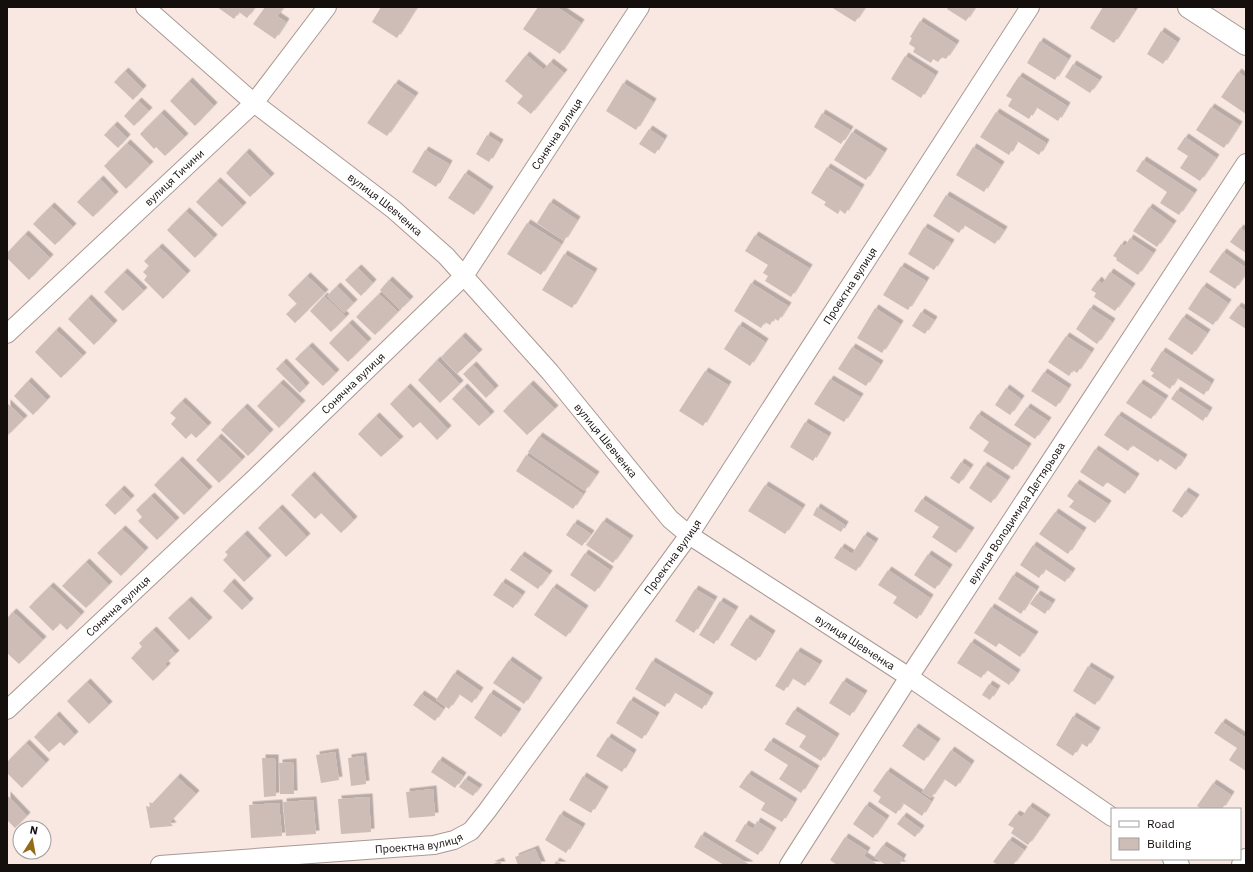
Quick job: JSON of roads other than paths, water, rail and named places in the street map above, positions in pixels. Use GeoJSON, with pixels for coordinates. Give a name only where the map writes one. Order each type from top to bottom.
{"type":"FeatureCollection","features":[{"type":"Feature","properties":{"kind":"street","name":"вулиця Шевченка"},"geometry":{"type":"LineString","coordinates":[[145,7],[254,103],[393,209],[446,256],[550,372],[670,519],[689,535],[909,677],[1111,817]]}},
{"type":"Feature","properties":{"kind":"street","name":"вулиця Тичини"},"geometry":{"type":"LineString","coordinates":[[7,334],[254,103],[327,7]]}},
{"type":"Feature","properties":{"kind":"street","name":"Сонячна вулиця"},"geometry":{"type":"LineString","coordinates":[[7,710],[256,478],[464,276],[640,7]]}},
{"type":"Feature","properties":{"kind":"street","name":"Проектна вулиця"},"geometry":{"type":"LineString","coordinates":[[160,865],[434,845],[454,840],[471,831],[488,811],[689,535],[1030,7]]}},
{"type":"Feature","properties":{"kind":"street"},"geometry":{"type":"LineString","coordinates":[[1190,7],[1246,44]]}},
{"type":"Feature","properties":{"kind":"street","name":"вулиця Володимира Дегтярьова"},"geometry":{"type":"LineString","coordinates":[[789,865],[909,677],[1246,163]]}},
{"type":"Feature","properties":{"kind":"street"},"geometry":{"type":"LineString","coordinates":[[1243,865],[1246,860]]}}]}
